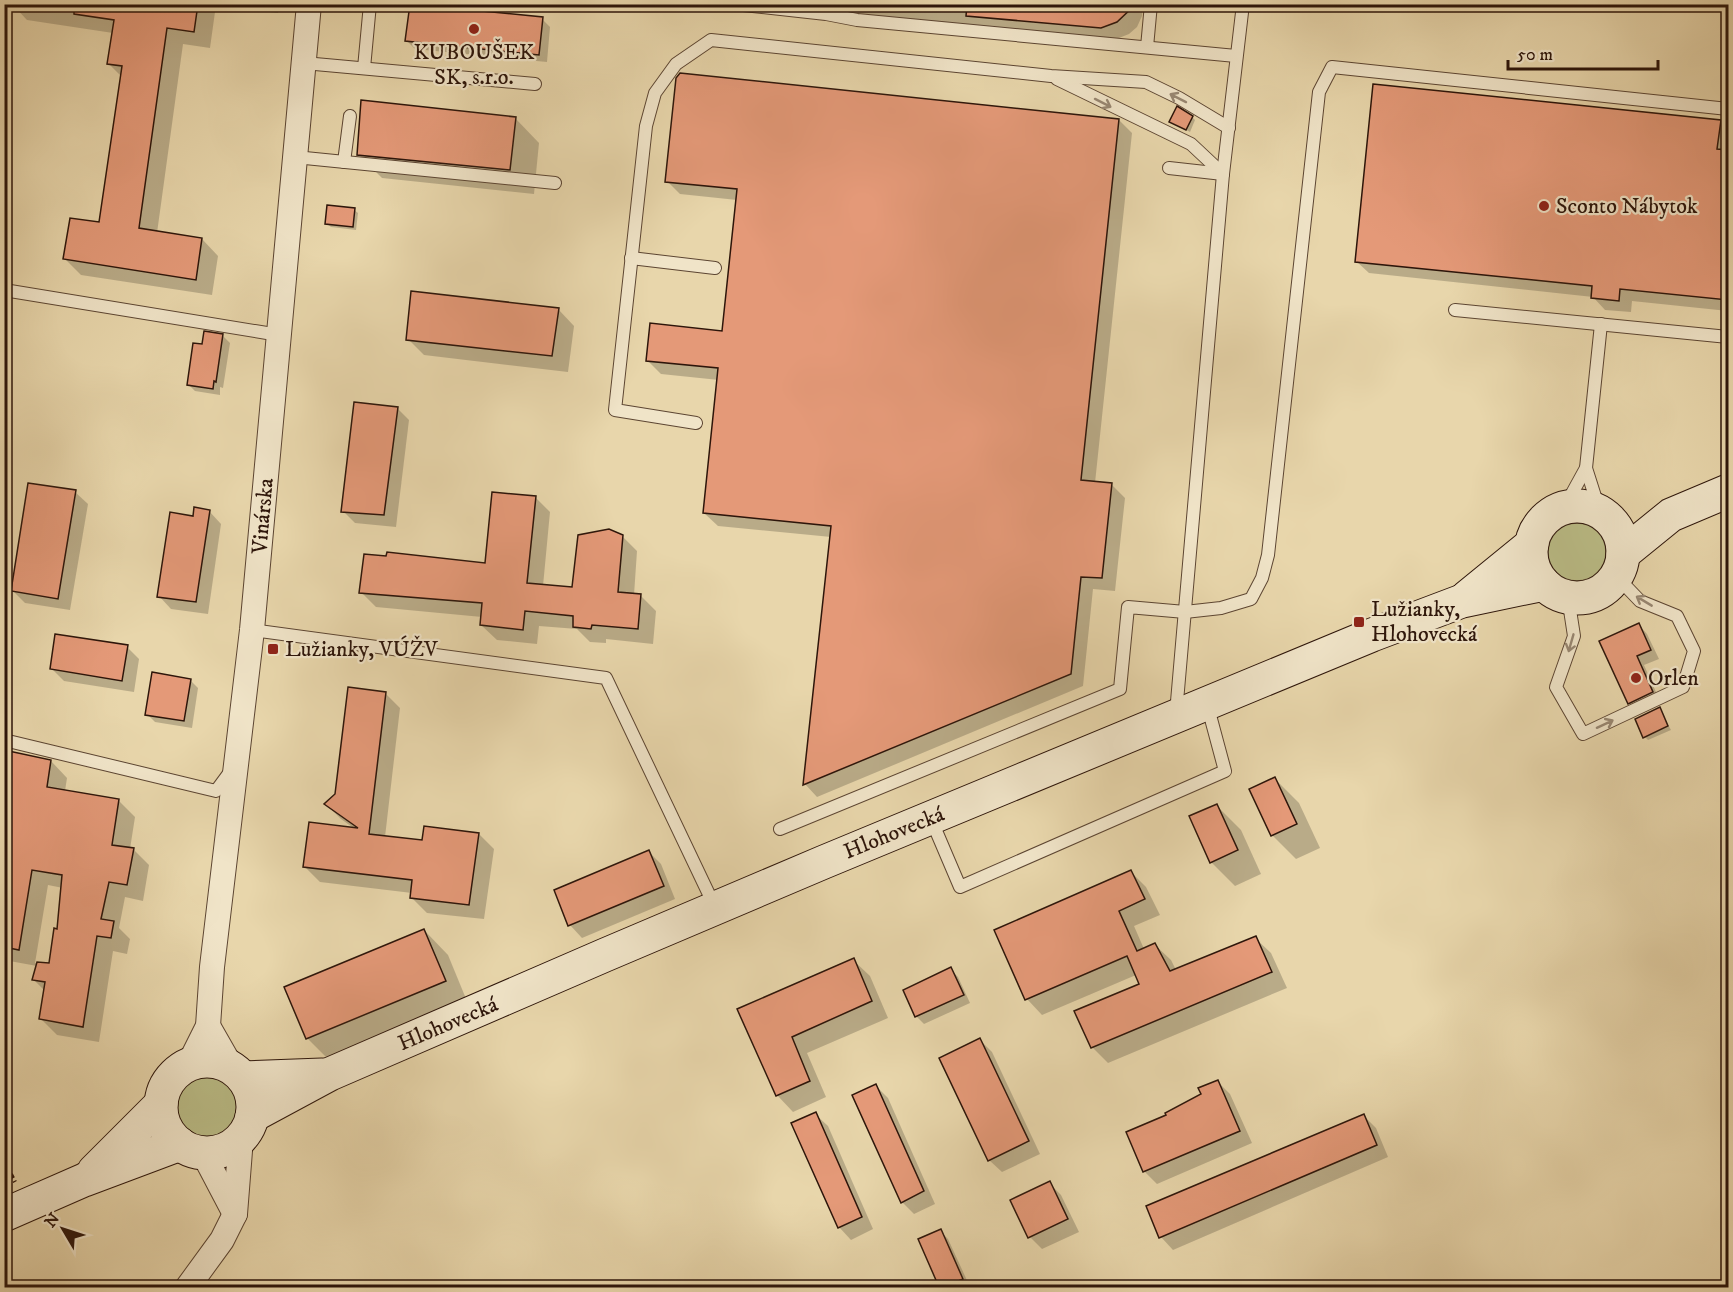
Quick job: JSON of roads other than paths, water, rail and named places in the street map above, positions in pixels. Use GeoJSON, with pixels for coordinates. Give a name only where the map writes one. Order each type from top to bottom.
{"type":"FeatureCollection","features":[{"type":"Feature","properties":{"kind":"main road","name":"Hlohovecká"},"geometry":{"type":"LineString","coordinates":[[246,1127],[330,1074],[931,818],[1372,635],[1462,601],[1556,590],[1590,596],[1600,592],[1620,565],[1671,515],[1728,491]]}},
{"type":"Feature","properties":{"kind":"main road","name":"Hlohovecká"},"geometry":{"type":"LineString","coordinates":[[1462,601],[1533,544],[1538,528],[1543,522],[1563,508],[1582,506],[1605,516],[1671,515]]}},
{"type":"Feature","properties":{"kind":"main road"},"geometry":{"type":"LineString","coordinates":[[1605,516],[1621,538],[1620,565]]}},
{"type":"Feature","properties":{"kind":"main road"},"geometry":{"type":"LineString","coordinates":[[1533,544],[1533,562],[1537,574],[1556,590]]}},
{"type":"Feature","properties":{"kind":"main road"},"geometry":{"type":"LineString","coordinates":[[11,1200],[191,1148],[224,1150],[246,1127],[252,1096],[237,1073],[210,1062],[188,1066],[177,1072],[168,1084],[161,1104],[161,1113],[168,1131],[191,1148]]}},
{"type":"Feature","properties":{"kind":"main road","name":"Hlohovecká"},"geometry":{"type":"LineString","coordinates":[[237,1073],[330,1074]]}},
{"type":"Feature","properties":{"kind":"main road"},"geometry":{"type":"LineString","coordinates":[[84,1180],[161,1104]]}},
{"type":"Feature","properties":{"kind":"street","name":"Vinárska"},"geometry":{"type":"LineString","coordinates":[[188,1066],[208,1026],[212,967],[252,630],[309,4]]}},
{"type":"Feature","properties":{"kind":"street"},"geometry":{"type":"LineString","coordinates":[[208,1026],[237,1073]]}},
{"type":"Feature","properties":{"kind":"street"},"geometry":{"type":"LineString","coordinates":[[187,1287],[222,1240],[235,1214],[246,1127]]}},
{"type":"Feature","properties":{"kind":"street"},"geometry":{"type":"LineString","coordinates":[[191,1148],[235,1214]]}},
{"type":"Feature","properties":{"kind":"lane"},"geometry":{"type":"LineString","coordinates":[[364,68],[370,4]]}},
{"type":"Feature","properties":{"kind":"lane"},"geometry":{"type":"LineString","coordinates":[[735,4],[826,14],[857,20],[1236,56]]}},
{"type":"Feature","properties":{"kind":"lane"},"geometry":{"type":"LineString","coordinates":[[1146,47],[1151,4]]}},
{"type":"Feature","properties":{"kind":"lane"},"geometry":{"type":"LineString","coordinates":[[1175,717],[1223,174],[1243,4]]}},
{"type":"Feature","properties":{"kind":"lane"},"geometry":{"type":"LineString","coordinates":[[696,423],[615,410],[646,126],[655,93],[676,64],[711,40],[1051,76],[1146,82],[1179,98],[1228,128]]}},
{"type":"Feature","properties":{"kind":"lane"},"geometry":{"type":"LineString","coordinates":[[304,63],[536,84]]}},
{"type":"Feature","properties":{"kind":"lane"},"geometry":{"type":"LineString","coordinates":[[780,829],[1120,689],[1128,607],[1185,612],[1221,608],[1251,599],[1262,578],[1268,555],[1319,92],[1332,67],[1728,109]]}},
{"type":"Feature","properties":{"kind":"lane"},"geometry":{"type":"LineString","coordinates":[[1051,76],[1191,144],[1223,174]]}},
{"type":"Feature","properties":{"kind":"lane"},"geometry":{"type":"LineString","coordinates":[[345,162],[350,116]]}},
{"type":"Feature","properties":{"kind":"lane"},"geometry":{"type":"LineString","coordinates":[[295,157],[555,183]]}},
{"type":"Feature","properties":{"kind":"lane"},"geometry":{"type":"LineString","coordinates":[[1169,168],[1223,174]]}},
{"type":"Feature","properties":{"kind":"lane"},"geometry":{"type":"LineString","coordinates":[[631,258],[715,268]]}},
{"type":"Feature","properties":{"kind":"lane"},"geometry":{"type":"LineString","coordinates":[[4,291],[279,335]]}},
{"type":"Feature","properties":{"kind":"lane"},"geometry":{"type":"LineString","coordinates":[[1455,310],[1728,337]]}},
{"type":"Feature","properties":{"kind":"lane"},"geometry":{"type":"LineString","coordinates":[[1563,508],[1586,468],[1601,324]]}},
{"type":"Feature","properties":{"kind":"lane"},"geometry":{"type":"LineString","coordinates":[[1586,468],[1605,516]]}},
{"type":"Feature","properties":{"kind":"lane"},"geometry":{"type":"LineString","coordinates":[[1556,590],[1574,636],[1556,687],[1583,735],[1683,687],[1694,651],[1677,616],[1640,601],[1620,565]]}},
{"type":"Feature","properties":{"kind":"lane"},"geometry":{"type":"LineString","coordinates":[[252,630],[606,678],[716,909]]}},
{"type":"Feature","properties":{"kind":"lane"},"geometry":{"type":"LineString","coordinates":[[931,818],[960,887],[1225,771],[1207,704]]}},
{"type":"Feature","properties":{"kind":"lane"},"geometry":{"type":"LineString","coordinates":[[4,740],[216,791],[235,766]]}},
{"type":"Feature","properties":{"kind":"place","name":"KUBOUŠEK SK, s.r.o."},"geometry":{"type":"Point","coordinates":[474,29]}},
{"type":"Feature","properties":{"kind":"place","name":"Sconto Nábytok"},"geometry":{"type":"Point","coordinates":[1544,206]}},
{"type":"Feature","properties":{"kind":"place","name":"Lužianky, Hlohovecká"},"geometry":{"type":"Point","coordinates":[1359,622]}},
{"type":"Feature","properties":{"kind":"place","name":"Lužianky, VÚŽV"},"geometry":{"type":"Point","coordinates":[273,649]}},
{"type":"Feature","properties":{"kind":"place","name":"Orlen"},"geometry":{"type":"Point","coordinates":[1636,678]}}]}
